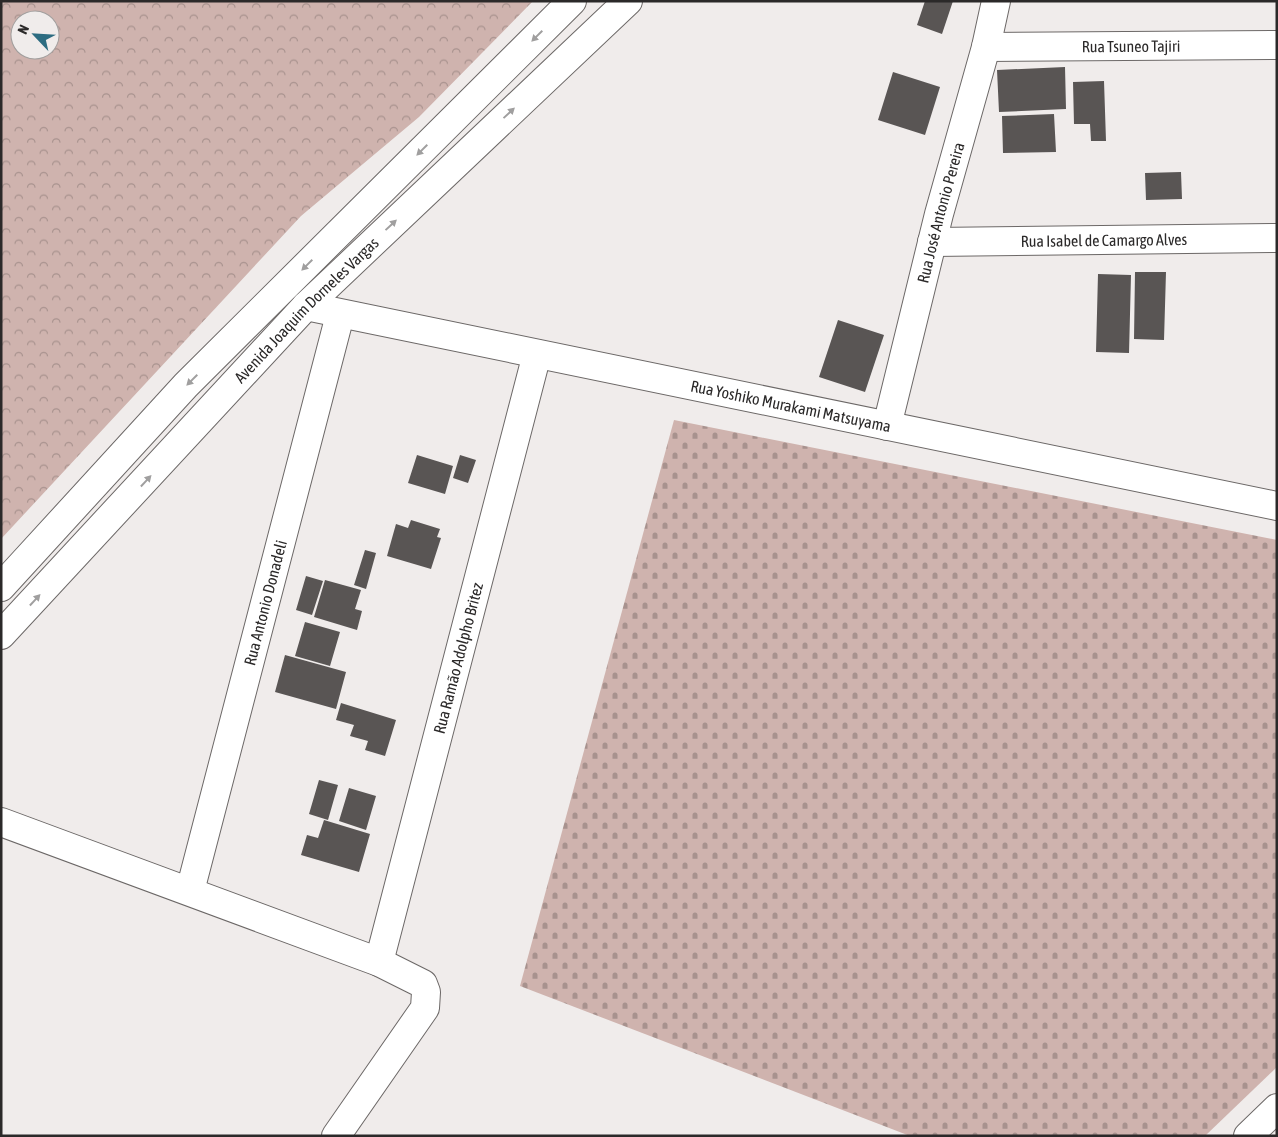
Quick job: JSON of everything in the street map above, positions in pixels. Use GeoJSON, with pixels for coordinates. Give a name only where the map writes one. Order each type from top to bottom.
{"type":"FeatureCollection","features":[{"type":"Feature","properties":{"kind":"street","name":"Avenida Joaquim Dorneles Vargas"},"geometry":{"type":"LineString","coordinates":[[1,587],[186,385],[572,1]]}},
{"type":"Feature","properties":{"kind":"street","name":"Avenida Joaquim Dorneles Vargas"},"geometry":{"type":"LineString","coordinates":[[1,635],[306,306],[628,1]]}},
{"type":"Feature","properties":{"kind":"street","name":"Rua José Antonio Pereira"},"geometry":{"type":"LineString","coordinates":[[887,426],[932,242],[986,47],[996,1]]}},
{"type":"Feature","properties":{"kind":"street","name":"Rua Tsuneo Tajiri"},"geometry":{"type":"LineString","coordinates":[[986,47],[1277,45]]}},
{"type":"Feature","properties":{"kind":"street","name":"Rua Isabel de Camargo Alves"},"geometry":{"type":"LineString","coordinates":[[932,242],[1277,238]]}},
{"type":"Feature","properties":{"kind":"street","name":"Rua Yoshiko Murakami Matsuyama"},"geometry":{"type":"LineString","coordinates":[[306,306],[340,315],[1277,506]]}},
{"type":"Feature","properties":{"kind":"street","name":"Rua Antonio Donadeli"},"geometry":{"type":"LineString","coordinates":[[190,890],[340,315]]}},
{"type":"Feature","properties":{"kind":"street","name":"Rua Ramão Adolpho Britez"},"geometry":{"type":"LineString","coordinates":[[379,962],[537,354]]}},
{"type":"Feature","properties":{"kind":"street"},"geometry":{"type":"LineString","coordinates":[[1,822],[190,890],[379,962],[423,984],[426,992],[426,1008],[336,1136]]}},
{"type":"Feature","properties":{"kind":"street"},"geometry":{"type":"LineString","coordinates":[[1248,1136],[1277,1108]]}},
{"type":"Feature","properties":{"kind":"green space"},"geometry":{"type":"Polygon","coordinates":[[[1,1],[533,1],[419,117],[301,216],[1,539],[1,1]]]}},
{"type":"Feature","properties":{"kind":"green space"},"geometry":{"type":"Polygon","coordinates":[[[674,420],[1277,540],[1277,1067],[1205,1136],[910,1136],[520,986],[674,420]]]}},
{"type":"Feature","properties":{"kind":"building"},"geometry":{"type":"Polygon","coordinates":[[[925,1],[953,1],[942,34],[917,25],[925,1]]]}},
{"type":"Feature","properties":{"kind":"building"},"geometry":{"type":"Polygon","coordinates":[[[1065,67],[1066,109],[999,112],[997,70],[1065,67]]]}},
{"type":"Feature","properties":{"kind":"building"},"geometry":{"type":"Polygon","coordinates":[[[893,72],[940,87],[925,135],[878,120],[893,72]]]}},
{"type":"Feature","properties":{"kind":"building"},"geometry":{"type":"Polygon","coordinates":[[[1104,81],[1106,141],[1091,141],[1090,124],[1074,124],[1073,82],[1104,81]]]}},
{"type":"Feature","properties":{"kind":"building"},"geometry":{"type":"Polygon","coordinates":[[[1054,114],[1056,152],[1003,153],[1002,116],[1054,114]]]}},
{"type":"Feature","properties":{"kind":"building"},"geometry":{"type":"Polygon","coordinates":[[[1181,172],[1182,199],[1146,200],[1145,173],[1181,172]]]}},
{"type":"Feature","properties":{"kind":"building"},"geometry":{"type":"Polygon","coordinates":[[[1135,272],[1166,272],[1164,340],[1134,339],[1135,272]]]}},
{"type":"Feature","properties":{"kind":"building"},"geometry":{"type":"Polygon","coordinates":[[[1098,274],[1131,275],[1129,353],[1096,352],[1098,274]]]}},
{"type":"Feature","properties":{"kind":"building"},"geometry":{"type":"Polygon","coordinates":[[[838,320],[884,335],[865,392],[819,377],[838,320]]]}},
{"type":"Feature","properties":{"kind":"building"},"geometry":{"type":"Polygon","coordinates":[[[417,455],[453,466],[445,494],[408,483],[417,455]]]}},
{"type":"Feature","properties":{"kind":"building"},"geometry":{"type":"Polygon","coordinates":[[[460,455],[476,460],[468,483],[453,478],[460,455]]]}},
{"type":"Feature","properties":{"kind":"building"},"geometry":{"type":"Polygon","coordinates":[[[411,520],[440,529],[437,537],[441,538],[431,569],[387,556],[396,524],[408,528],[411,520]]]}},
{"type":"Feature","properties":{"kind":"building"},"geometry":{"type":"Polygon","coordinates":[[[365,550],[376,553],[366,589],[354,585],[365,550]]]}},
{"type":"Feature","properties":{"kind":"building"},"geometry":{"type":"Polygon","coordinates":[[[306,576],[323,581],[312,615],[296,610],[306,576]]]}},
{"type":"Feature","properties":{"kind":"building"},"geometry":{"type":"Polygon","coordinates":[[[325,580],[361,590],[355,609],[362,611],[357,630],[314,617],[325,580]]]}},
{"type":"Feature","properties":{"kind":"building"},"geometry":{"type":"Polygon","coordinates":[[[305,622],[340,632],[330,666],[295,656],[305,622]]]}},
{"type":"Feature","properties":{"kind":"building"},"geometry":{"type":"Polygon","coordinates":[[[285,655],[346,672],[336,709],[275,692],[285,655]]]}},
{"type":"Feature","properties":{"kind":"building"},"geometry":{"type":"Polygon","coordinates":[[[341,703],[396,720],[385,756],[365,750],[368,741],[350,736],[354,725],[336,720],[341,703]]]}},
{"type":"Feature","properties":{"kind":"building"},"geometry":{"type":"Polygon","coordinates":[[[319,780],[338,785],[328,820],[309,814],[319,780]]]}},
{"type":"Feature","properties":{"kind":"building"},"geometry":{"type":"Polygon","coordinates":[[[349,788],[376,796],[366,830],[339,821],[349,788]]]}},
{"type":"Feature","properties":{"kind":"building"},"geometry":{"type":"Polygon","coordinates":[[[324,820],[370,834],[359,872],[301,855],[307,835],[318,838],[324,820]]]}}]}
